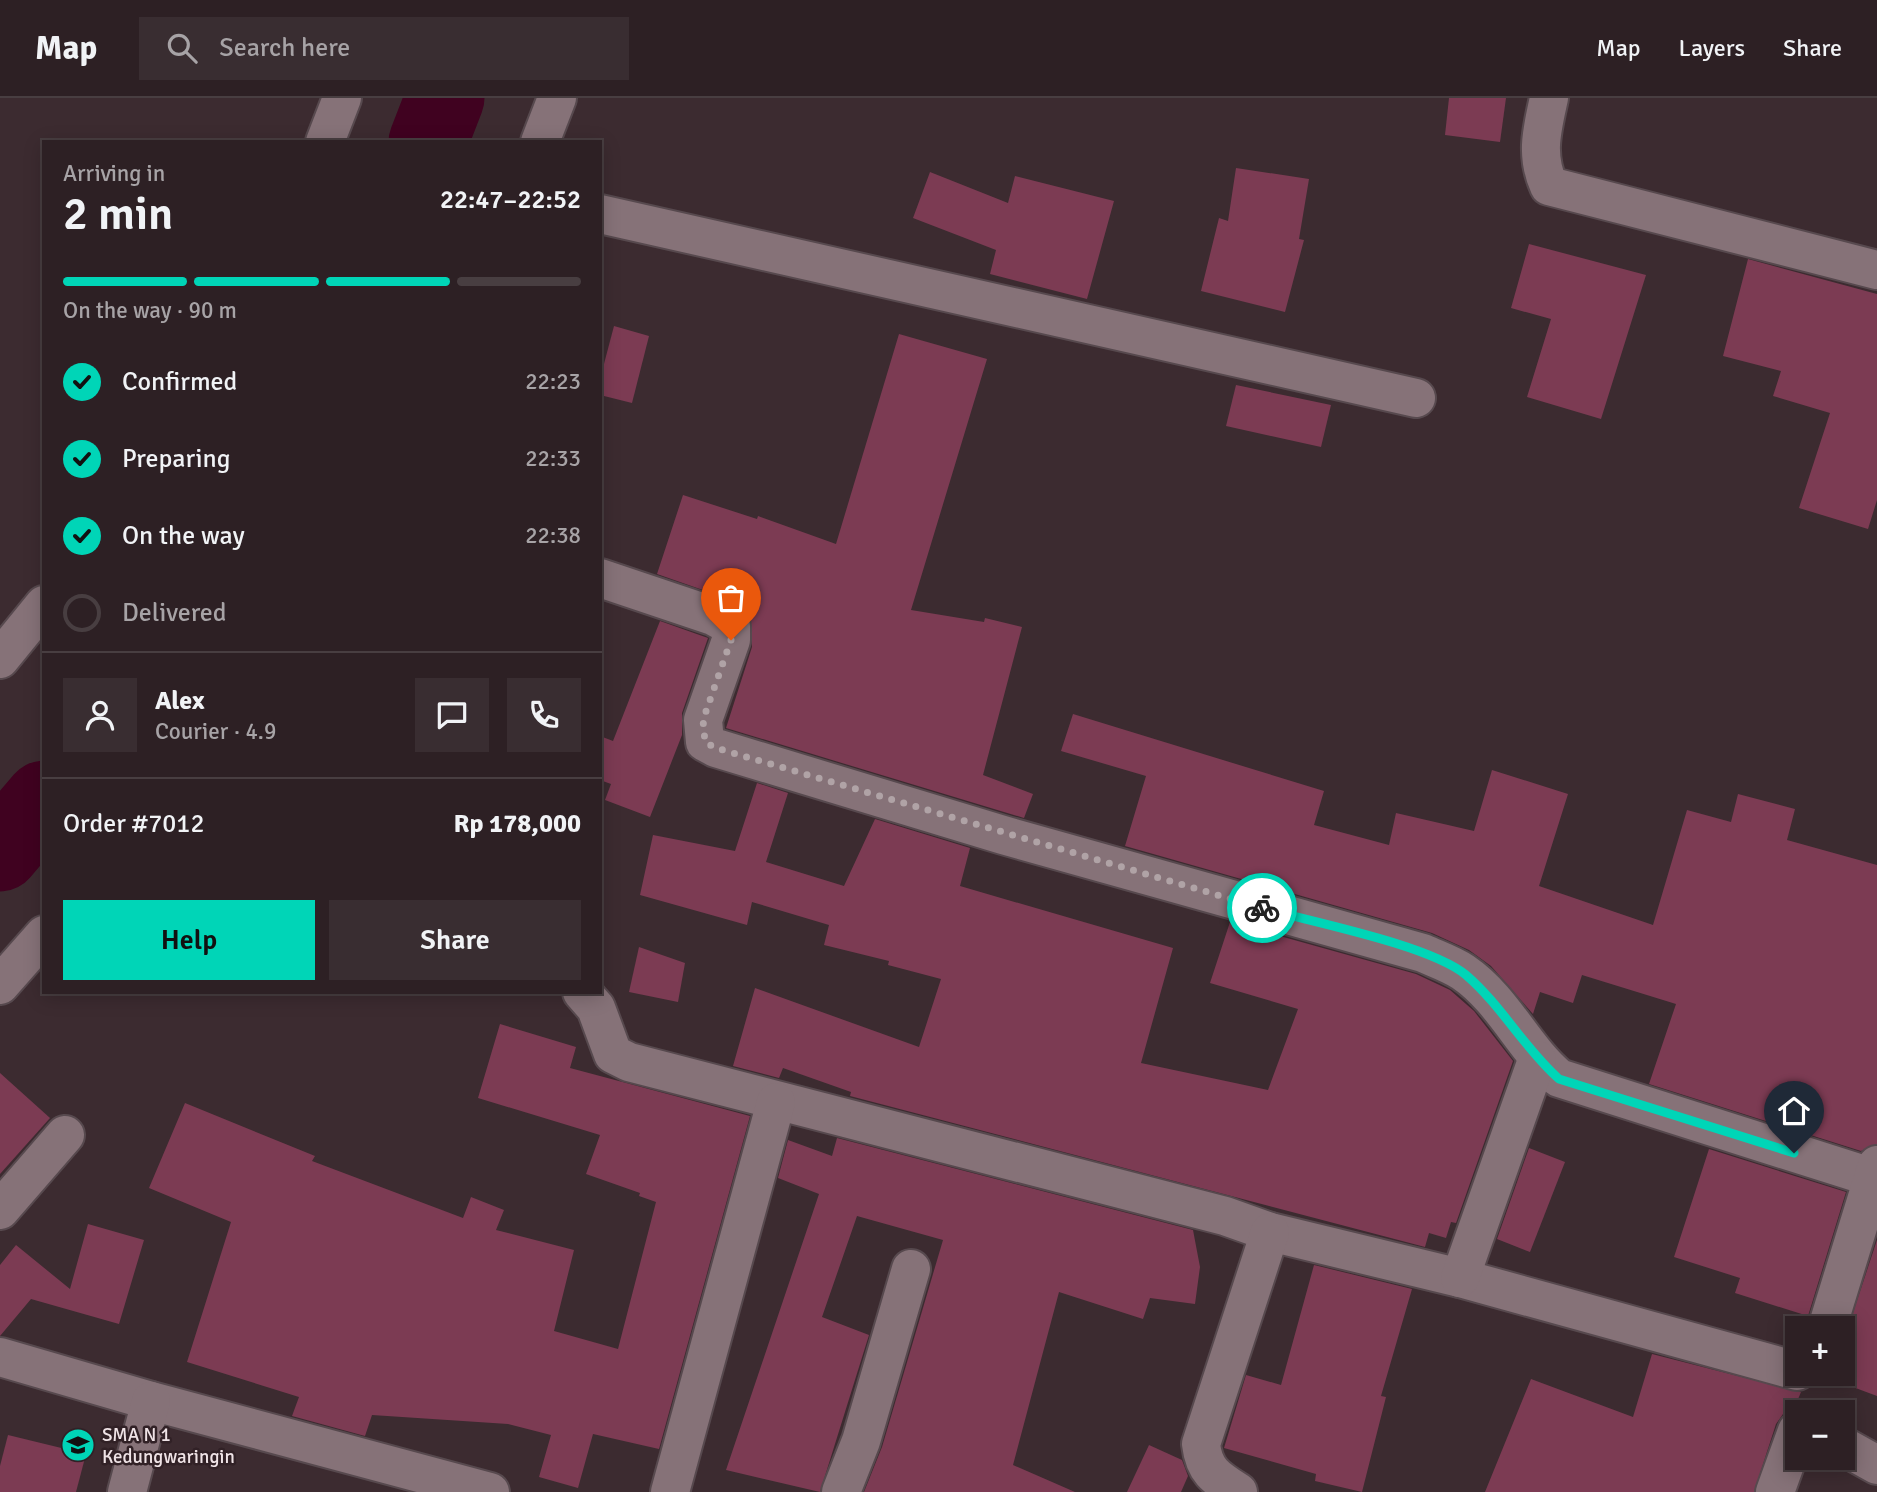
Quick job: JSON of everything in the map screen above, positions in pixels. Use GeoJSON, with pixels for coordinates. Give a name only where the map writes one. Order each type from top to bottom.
{"type":"FeatureCollection","features":[{"type":"Feature","properties":{"kind":"street"},"geometry":{"type":"LineString","coordinates":[[327,140],[342,98]]}},
{"type":"Feature","properties":{"kind":"street"},"geometry":{"type":"LineString","coordinates":[[541,140],[557,98]]}},
{"type":"Feature","properties":{"kind":"street"},"geometry":{"type":"LineString","coordinates":[[1549,98],[1539,144],[1541,168],[1549,186],[1877,270]]}},
{"type":"Feature","properties":{"kind":"street"},"geometry":{"type":"LineString","coordinates":[[602,214],[1416,398]]}},
{"type":"Feature","properties":{"kind":"street"},"geometry":{"type":"LineString","coordinates":[[602,579],[713,616],[731,626],[728,649],[703,720],[705,742],[716,748],[1003,835],[1423,953],[1463,973],[1492,999],[1538,1060],[1559,1079],[1876,1174],[1831,1316]]}},
{"type":"Feature","properties":{"kind":"street"},"geometry":{"type":"LineString","coordinates":[[0,659],[42,607]]}},
{"type":"Feature","properties":{"kind":"street"},"geometry":{"type":"LineString","coordinates":[[0,985],[42,937]]}},
{"type":"Feature","properties":{"kind":"street"},"geometry":{"type":"LineString","coordinates":[[584,994],[596,1008],[613,1054],[629,1062],[1225,1216],[1270,1233],[1460,1278],[1785,1368]]}},
{"type":"Feature","properties":{"kind":"street"},"geometry":{"type":"LineString","coordinates":[[1460,1278],[1538,1060]]}},
{"type":"Feature","properties":{"kind":"street"},"geometry":{"type":"LineString","coordinates":[[670,1492],[776,1102]]}},
{"type":"Feature","properties":{"kind":"street"},"geometry":{"type":"LineString","coordinates":[[0,1210],[65,1135]]}},
{"type":"Feature","properties":{"kind":"street"},"geometry":{"type":"LineString","coordinates":[[1238,1492],[1209,1474],[1201,1444],[1270,1233]]}},
{"type":"Feature","properties":{"kind":"street"},"geometry":{"type":"LineString","coordinates":[[841,1492],[861,1441],[911,1269]]}},
{"type":"Feature","properties":{"kind":"street"},"geometry":{"type":"LineString","coordinates":[[0,1357],[151,1401],[491,1492]]}},
{"type":"Feature","properties":{"kind":"street"},"geometry":{"type":"LineString","coordinates":[[127,1492],[151,1401]]}},
{"type":"Feature","properties":{"kind":"street"},"geometry":{"type":"LineString","coordinates":[[1855,1453],[1877,1465]]}},
{"type":"Feature","properties":{"kind":"street"},"geometry":{"type":"LineString","coordinates":[[1775,1492],[1785,1464]]}},
{"type":"Feature","properties":{"kind":"building"},"geometry":{"type":"Polygon","coordinates":[[[1449,98],[1506,98],[1500,142],[1445,135],[1449,98]]]}},
{"type":"Feature","properties":{"kind":"building"},"geometry":{"type":"Polygon","coordinates":[[[1236,168],[1309,179],[1299,239],[1304,240],[1285,312],[1201,291],[1219,218],[1228,221],[1236,168]]]}},
{"type":"Feature","properties":{"kind":"building"},"geometry":{"type":"Polygon","coordinates":[[[930,172],[1008,203],[1015,176],[1114,201],[1087,299],[990,274],[996,250],[913,218],[930,172]]]}},
{"type":"Feature","properties":{"kind":"building"},"geometry":{"type":"Polygon","coordinates":[[[1529,244],[1646,275],[1601,419],[1527,397],[1551,319],[1511,308],[1529,244]]]}},
{"type":"Feature","properties":{"kind":"building"},"geometry":{"type":"Polygon","coordinates":[[[1748,259],[1877,294],[1877,500],[1868,529],[1799,508],[1830,413],[1773,396],[1781,371],[1723,356],[1748,259]]]}},
{"type":"Feature","properties":{"kind":"building"},"geometry":{"type":"Polygon","coordinates":[[[614,326],[649,336],[632,403],[602,396],[602,371],[614,326]]]}},
{"type":"Feature","properties":{"kind":"building"},"geometry":{"type":"Polygon","coordinates":[[[899,334],[987,359],[911,610],[984,622],[985,618],[1022,627],[983,775],[1033,794],[1024,818],[726,728],[752,647],[750,616],[723,597],[657,574],[683,495],[757,519],[758,516],[836,544],[899,334]]]}},
{"type":"Feature","properties":{"kind":"building"},"geometry":{"type":"Polygon","coordinates":[[[1236,385],[1331,405],[1321,447],[1226,426],[1236,385]]]}},
{"type":"Feature","properties":{"kind":"building"},"geometry":{"type":"Polygon","coordinates":[[[660,621],[708,638],[682,713],[682,735],[650,817],[605,800],[611,784],[602,781],[602,737],[613,741],[660,621]]]}},
{"type":"Feature","properties":{"kind":"building"},"geometry":{"type":"Polygon","coordinates":[[[1073,714],[1324,791],[1314,825],[1389,845],[1396,813],[1474,831],[1492,770],[1568,794],[1539,886],[1653,925],[1687,810],[1731,822],[1738,794],[1795,809],[1787,840],[1877,865],[1877,1144],[1861,1151],[1649,1084],[1676,1004],[1582,975],[1573,1003],[1540,992],[1533,1014],[1491,966],[1469,950],[1432,933],[1125,846],[1146,776],[1061,751],[1073,714]]]}},
{"type":"Feature","properties":{"kind":"building"},"geometry":{"type":"Polygon","coordinates":[[[757,783],[788,793],[766,862],[844,886],[875,819],[970,848],[960,886],[1173,948],[1141,1063],[1268,1090],[1298,1009],[1210,983],[1230,922],[1416,974],[1450,990],[1474,1011],[1513,1061],[1456,1223],[1451,1222],[1446,1238],[1429,1233],[1425,1247],[850,1096],[851,1092],[783,1068],[779,1078],[733,1066],[755,988],[919,1047],[941,979],[888,965],[889,961],[824,945],[829,925],[752,902],[747,925],[640,895],[653,835],[735,851],[757,783]]]}},
{"type":"Feature","properties":{"kind":"building"},"geometry":{"type":"Polygon","coordinates":[[[639,947],[685,963],[678,1002],[629,992],[639,947]]]}},
{"type":"Feature","properties":{"kind":"building"},"geometry":{"type":"Polygon","coordinates":[[[500,1024],[576,1047],[570,1068],[750,1116],[659,1449],[593,1434],[578,1488],[539,1477],[551,1435],[508,1424],[372,1415],[365,1436],[292,1416],[299,1397],[187,1362],[231,1222],[149,1188],[185,1103],[315,1156],[312,1161],[463,1218],[471,1197],[504,1210],[496,1230],[574,1250],[554,1331],[618,1349],[656,1202],[639,1196],[640,1193],[586,1174],[600,1135],[478,1098],[500,1024]]]}},
{"type":"Feature","properties":{"kind":"building"},"geometry":{"type":"Polygon","coordinates":[[[0,1073],[50,1118],[0,1174],[0,1073]]]}},
{"type":"Feature","properties":{"kind":"building"},"geometry":{"type":"Polygon","coordinates":[[[837,1138],[1193,1230],[1200,1267],[1195,1304],[1150,1298],[1143,1319],[1059,1292],[1013,1465],[1075,1492],[864,1492],[882,1447],[943,1240],[857,1216],[822,1317],[869,1335],[820,1492],[726,1470],[819,1194],[778,1178],[788,1140],[832,1156],[837,1138]]]}},
{"type":"Feature","properties":{"kind":"building"},"geometry":{"type":"Polygon","coordinates":[[[1529,1148],[1565,1162],[1530,1252],[1497,1239],[1529,1148]]]}},
{"type":"Feature","properties":{"kind":"building"},"geometry":{"type":"Polygon","coordinates":[[[1709,1149],[1846,1192],[1808,1316],[1735,1293],[1740,1278],[1674,1257],[1709,1149]]]}},
{"type":"Feature","properties":{"kind":"building"},"geometry":{"type":"Polygon","coordinates":[[[88,1224],[144,1240],[119,1324],[31,1299],[0,1336],[0,1265],[16,1245],[70,1289],[88,1224]]]}},
{"type":"Feature","properties":{"kind":"building"},"geometry":{"type":"Polygon","coordinates":[[[1877,1240],[1877,1396],[1850,1386],[1855,1386],[1855,1316],[1852,1316],[1877,1240]]]}},
{"type":"Feature","properties":{"kind":"building"},"geometry":{"type":"Polygon","coordinates":[[[1314,1265],[1412,1289],[1381,1396],[1386,1397],[1362,1492],[1315,1481],[1316,1474],[1224,1448],[1246,1375],[1281,1385],[1314,1265]]]}},
{"type":"Feature","properties":{"kind":"building"},"geometry":{"type":"Polygon","coordinates":[[[1652,1354],[1801,1392],[1798,1400],[1785,1400],[1785,1413],[1776,1424],[1754,1492],[1485,1492],[1531,1379],[1633,1417],[1652,1354]]]}},
{"type":"Feature","properties":{"kind":"building"},"geometry":{"type":"Polygon","coordinates":[[[8,1435],[86,1454],[76,1492],[0,1492],[0,1466],[8,1435]]]}},
{"type":"Feature","properties":{"kind":"building"},"geometry":{"type":"Polygon","coordinates":[[[1149,1445],[1182,1460],[1188,1476],[1181,1492],[1127,1492],[1149,1445]]]}},
{"type":"Feature","properties":{"kind":"waterway"},"geometry":{"type":"LineString","coordinates":[[429,140],[445,98]]}},
{"type":"Feature","properties":{"kind":"waterway"},"geometry":{"type":"LineString","coordinates":[[0,852],[42,802]]}},
{"type":"Feature","properties":{"kind":"way so far"},"geometry":{"type":"LineString","coordinates":[[731,640],[703,720],[705,742],[716,748],[1003,835],[1262,908]]}},
{"type":"Feature","properties":{"kind":"place","name":"SMA N 1 Kedungwaringin"},"geometry":{"type":"Point","coordinates":[78,1445]}},
{"type":"Feature","properties":{"kind":"route"},"geometry":{"type":"LineString","coordinates":[[1262,908],[1423,953],[1463,973],[1492,999],[1522,1035],[1538,1060],[1559,1079],[1794,1153]]}}]}
